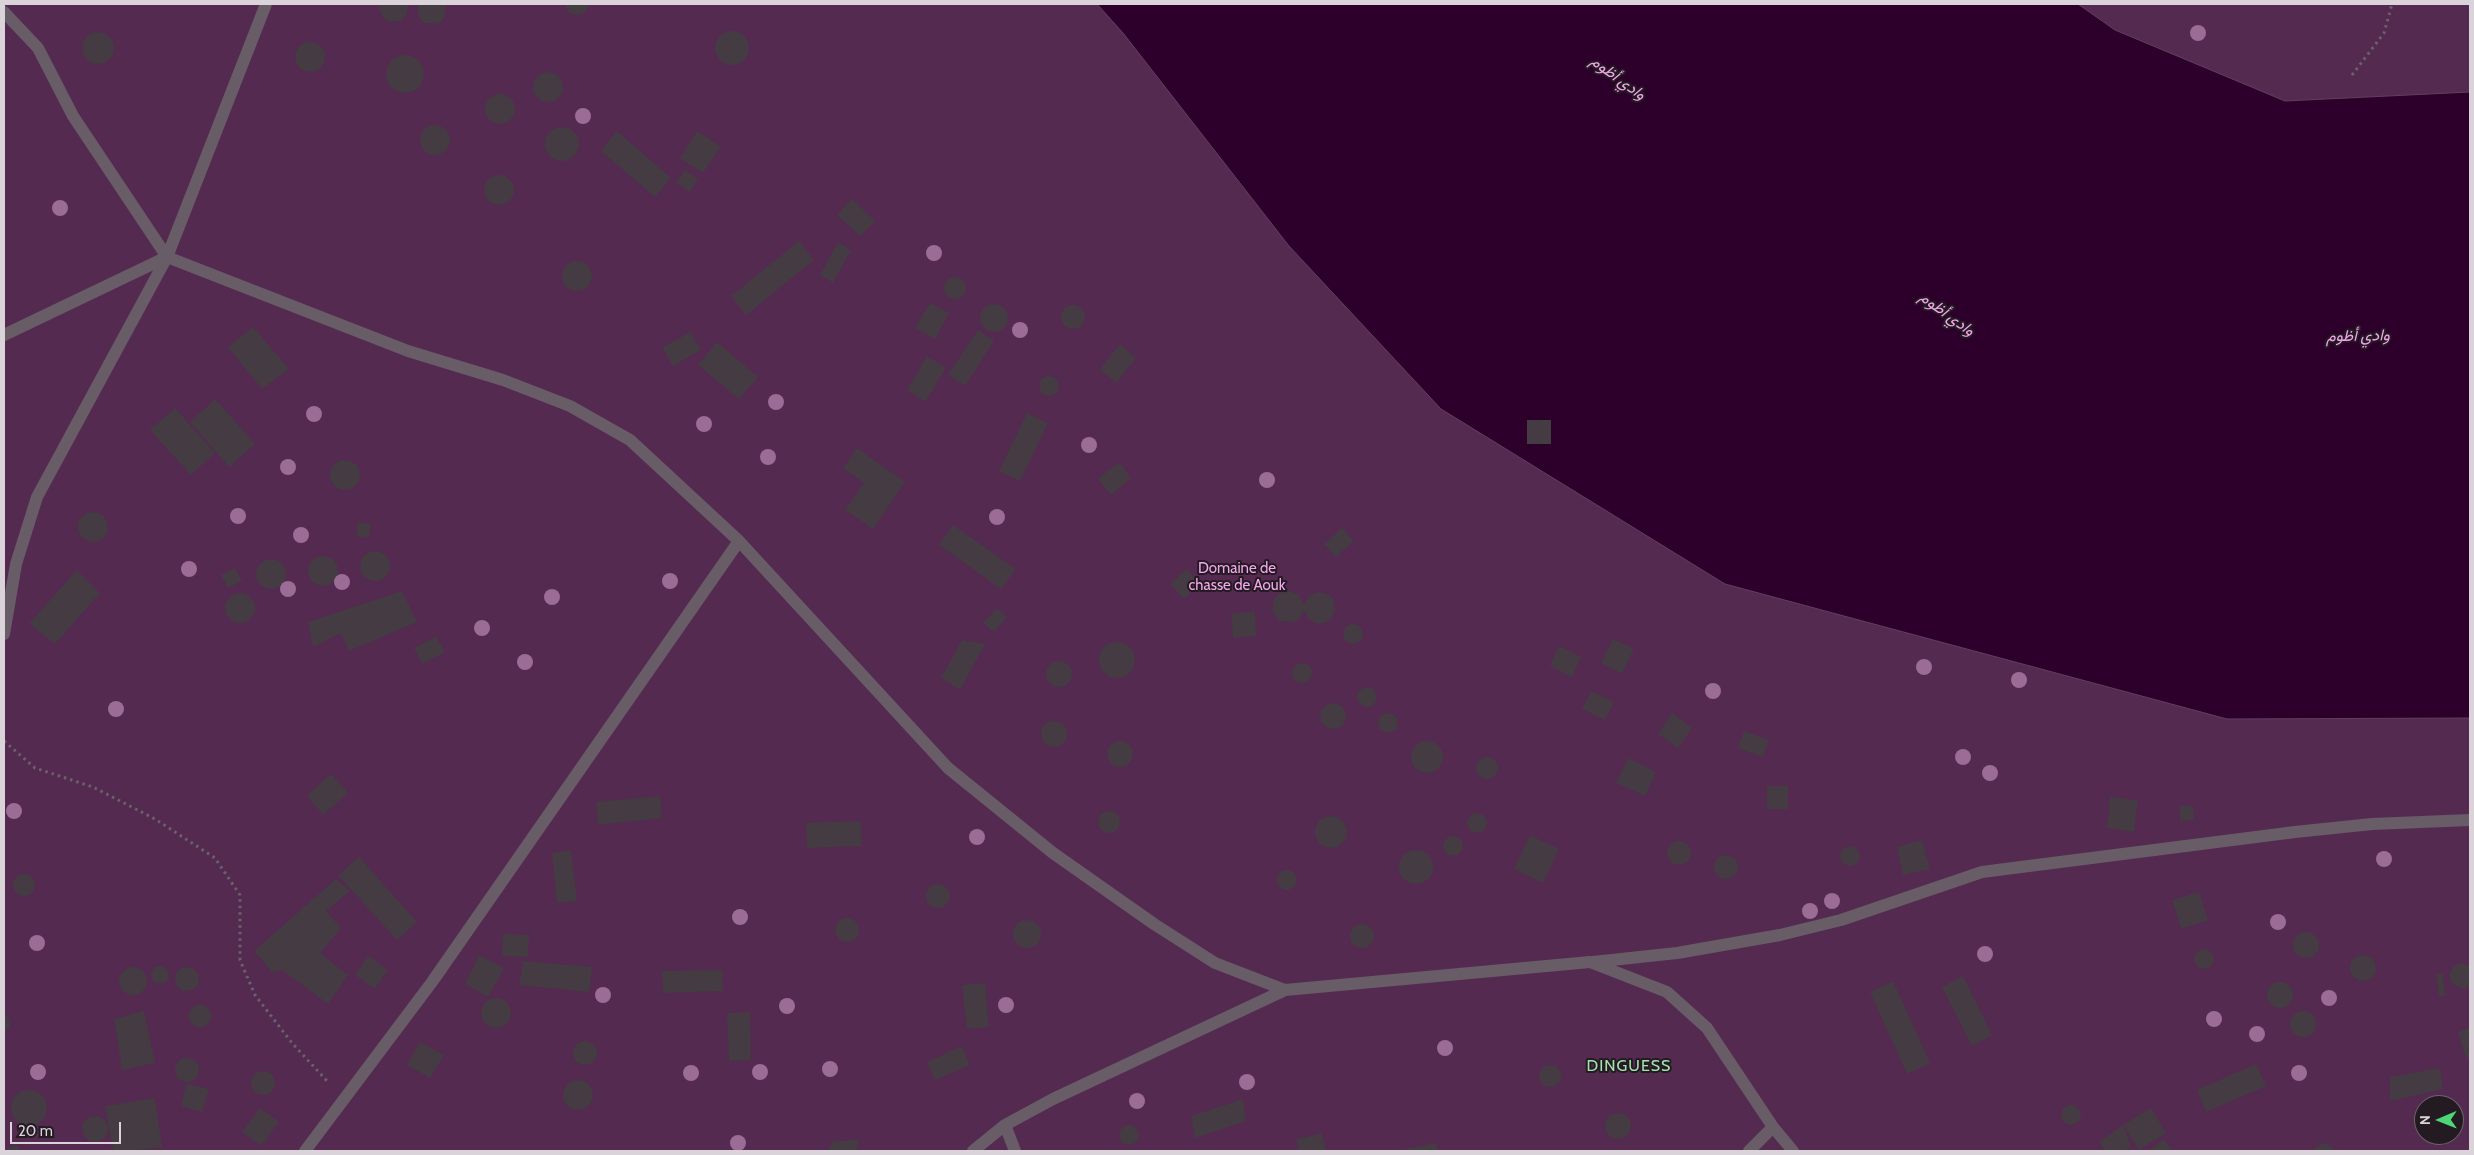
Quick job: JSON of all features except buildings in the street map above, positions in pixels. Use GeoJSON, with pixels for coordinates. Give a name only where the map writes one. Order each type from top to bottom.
{"type":"FeatureCollection","features":[{"type":"Feature","properties":{"kind":"street"},"geometry":{"type":"LineString","coordinates":[[4,634],[16,564],[38,497],[167,257],[266,4]]}},
{"type":"Feature","properties":{"kind":"street"},"geometry":{"type":"LineString","coordinates":[[4,12],[38,48],[73,116],[167,257],[408,351],[503,380],[570,406],[630,440],[739,541],[948,768],[1053,853],[1154,924],[1215,963],[1285,990]]}},
{"type":"Feature","properties":{"kind":"street"},"geometry":{"type":"LineString","coordinates":[[4,335],[167,257]]}},
{"type":"Feature","properties":{"kind":"street"},"geometry":{"type":"LineString","coordinates":[[305,1151],[432,982],[739,541]]}},
{"type":"Feature","properties":{"kind":"street"},"geometry":{"type":"LineString","coordinates":[[973,1151],[1005,1125],[1053,1099],[1285,990],[1677,954],[1780,935],[1841,920],[1982,872],[2295,832],[2372,824],[2470,820]]}},
{"type":"Feature","properties":{"kind":"street"},"geometry":{"type":"LineString","coordinates":[[1590,962],[1667,992],[1707,1028],[1773,1127],[1793,1151]]}},
{"type":"Feature","properties":{"kind":"street"},"geometry":{"type":"LineString","coordinates":[[1005,1125],[1015,1151]]}},
{"type":"Feature","properties":{"kind":"street"},"geometry":{"type":"LineString","coordinates":[[1748,1151],[1773,1127]]}},
{"type":"Feature","properties":{"kind":"path"},"geometry":{"type":"LineString","coordinates":[[2352,75],[2384,33],[2392,4]]}},
{"type":"Feature","properties":{"kind":"path"},"geometry":{"type":"LineString","coordinates":[[4,742],[35,768],[93,787],[155,819],[214,858],[240,895],[240,960],[255,995],[292,1043],[344,1100]]}},
{"type":"Feature","properties":{"kind":"green space","name":"Domaine de chasse de Aouk"},"geometry":{"type":"Polygon","coordinates":[[[4,4],[2470,4],[2470,1151],[4,1151],[4,4]]]}},
{"type":"Feature","properties":{"kind":"water","name":"وادي أظوم"},"geometry":{"type":"Polygon","coordinates":[[[1097,4],[2078,4],[2115,30],[2285,101],[2470,92],[2470,718],[2227,719],[1725,584],[1441,409],[1289,246],[1123,33],[1097,4]]]}},
{"type":"Feature","properties":{"kind":"district","name":"DINGUESS"},"geometry":{"type":"Point","coordinates":[1629,1066]}}]}
